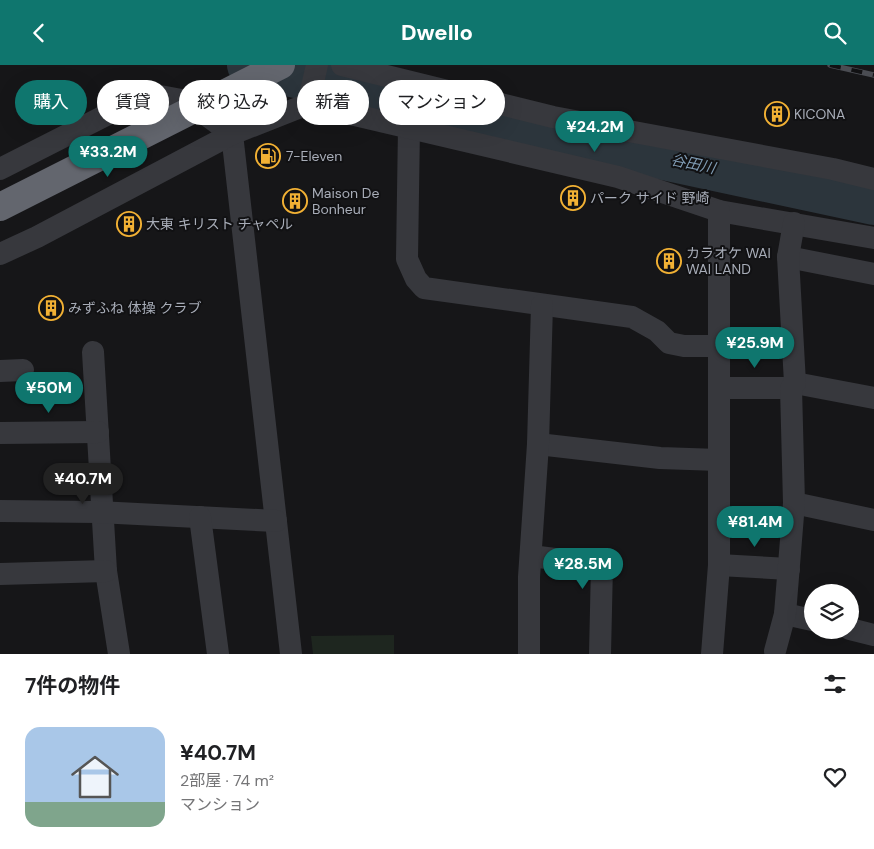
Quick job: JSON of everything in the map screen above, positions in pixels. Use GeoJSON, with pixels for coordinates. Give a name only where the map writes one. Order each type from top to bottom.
{"type":"FeatureCollection","features":[{"type":"Feature","properties":{"kind":"highway"},"geometry":{"type":"LineString","coordinates":[[0,207],[281,65]]}},
{"type":"Feature","properties":{"kind":"street"},"geometry":{"type":"LineString","coordinates":[[314,80],[317,65]]}},
{"type":"Feature","properties":{"kind":"street"},"geometry":{"type":"LineString","coordinates":[[342,65],[553,117],[833,169],[874,179]]}},
{"type":"Feature","properties":{"kind":"street"},"geometry":{"type":"LineString","coordinates":[[0,169],[124,106],[160,96],[187,101],[232,134],[291,654]]}},
{"type":"Feature","properties":{"kind":"street"},"geometry":{"type":"LineString","coordinates":[[0,254],[37,237],[232,134],[297,108]]}},
{"type":"Feature","properties":{"kind":"street"},"geometry":{"type":"LineString","coordinates":[[369,118],[618,177],[719,211],[874,238]]}},
{"type":"Feature","properties":{"kind":"street"},"geometry":{"type":"LineString","coordinates":[[409,127],[407,259],[416,279],[424,288],[632,317],[657,331],[669,343],[684,346],[718,346]]}},
{"type":"Feature","properties":{"kind":"street"},"geometry":{"type":"LineString","coordinates":[[712,654],[719,565],[719,211]]}},
{"type":"Feature","properties":{"kind":"street"},"geometry":{"type":"LineString","coordinates":[[774,651],[784,614],[794,503],[793,385],[788,257],[794,223]]}},
{"type":"Feature","properties":{"kind":"street"},"geometry":{"type":"LineString","coordinates":[[788,257],[874,273]]}},
{"type":"Feature","properties":{"kind":"street"},"geometry":{"type":"LineString","coordinates":[[529,654],[531,556],[538,443],[542,305]]}},
{"type":"Feature","properties":{"kind":"street"},"geometry":{"type":"LineString","coordinates":[[93,352],[106,571],[118,654]]}},
{"type":"Feature","properties":{"kind":"street"},"geometry":{"type":"LineString","coordinates":[[0,371],[23,370]]}},
{"type":"Feature","properties":{"kind":"street"},"geometry":{"type":"LineString","coordinates":[[719,388],[793,385],[874,398]]}},
{"type":"Feature","properties":{"kind":"street"},"geometry":{"type":"LineString","coordinates":[[0,433],[98,432]]}},
{"type":"Feature","properties":{"kind":"street"},"geometry":{"type":"LineString","coordinates":[[538,443],[660,458],[719,460]]}},
{"type":"Feature","properties":{"kind":"street"},"geometry":{"type":"LineString","coordinates":[[794,503],[874,520]]}},
{"type":"Feature","properties":{"kind":"street"},"geometry":{"type":"LineString","coordinates":[[0,511],[103,512],[276,521]]}},
{"type":"Feature","properties":{"kind":"street"},"geometry":{"type":"LineString","coordinates":[[200,517],[218,654]]}},
{"type":"Feature","properties":{"kind":"street"},"geometry":{"type":"LineString","coordinates":[[531,556],[602,565],[600,654]]}},
{"type":"Feature","properties":{"kind":"street"},"geometry":{"type":"LineString","coordinates":[[719,565],[789,569]]}},
{"type":"Feature","properties":{"kind":"street"},"geometry":{"type":"LineString","coordinates":[[0,574],[106,571]]}},
{"type":"Feature","properties":{"kind":"street"},"geometry":{"type":"LineString","coordinates":[[784,614],[804,619]]}},
{"type":"Feature","properties":{"kind":"street"},"geometry":{"type":"LineString","coordinates":[[859,631],[874,635]]}},
{"type":"Feature","properties":{"kind":"shaded area"},"geometry":{"type":"Polygon","coordinates":[[[394,635],[394,654],[313,654],[311,636],[394,635]]]}},
{"type":"Feature","properties":{"kind":"waterway","name":"谷田川"},"geometry":{"type":"LineString","coordinates":[[249,65],[449,112],[874,203]]}},
{"type":"Feature","properties":{"kind":"railway"},"geometry":{"type":"LineString","coordinates":[[830,65],[874,75]]}},
{"type":"Feature","properties":{"kind":"place","name":"KICONA"},"geometry":{"type":"Point","coordinates":[777,114]}},
{"type":"Feature","properties":{"kind":"place","name":"7-Eleven"},"geometry":{"type":"Point","coordinates":[268,156]}},
{"type":"Feature","properties":{"kind":"place","name":"パーク サイド 野崎"},"geometry":{"type":"Point","coordinates":[573,198]}},
{"type":"Feature","properties":{"kind":"place","name":"Maison De Bonheur"},"geometry":{"type":"Point","coordinates":[295,201]}},
{"type":"Feature","properties":{"kind":"place","name":"大東 キリスト チャペル"},"geometry":{"type":"Point","coordinates":[129,224]}},
{"type":"Feature","properties":{"kind":"place","name":"カラオケ WAI WAI LAND"},"geometry":{"type":"Point","coordinates":[669,261]}},
{"type":"Feature","properties":{"kind":"place","name":"みずふね 体操 クラブ"},"geometry":{"type":"Point","coordinates":[51,308]}}]}
